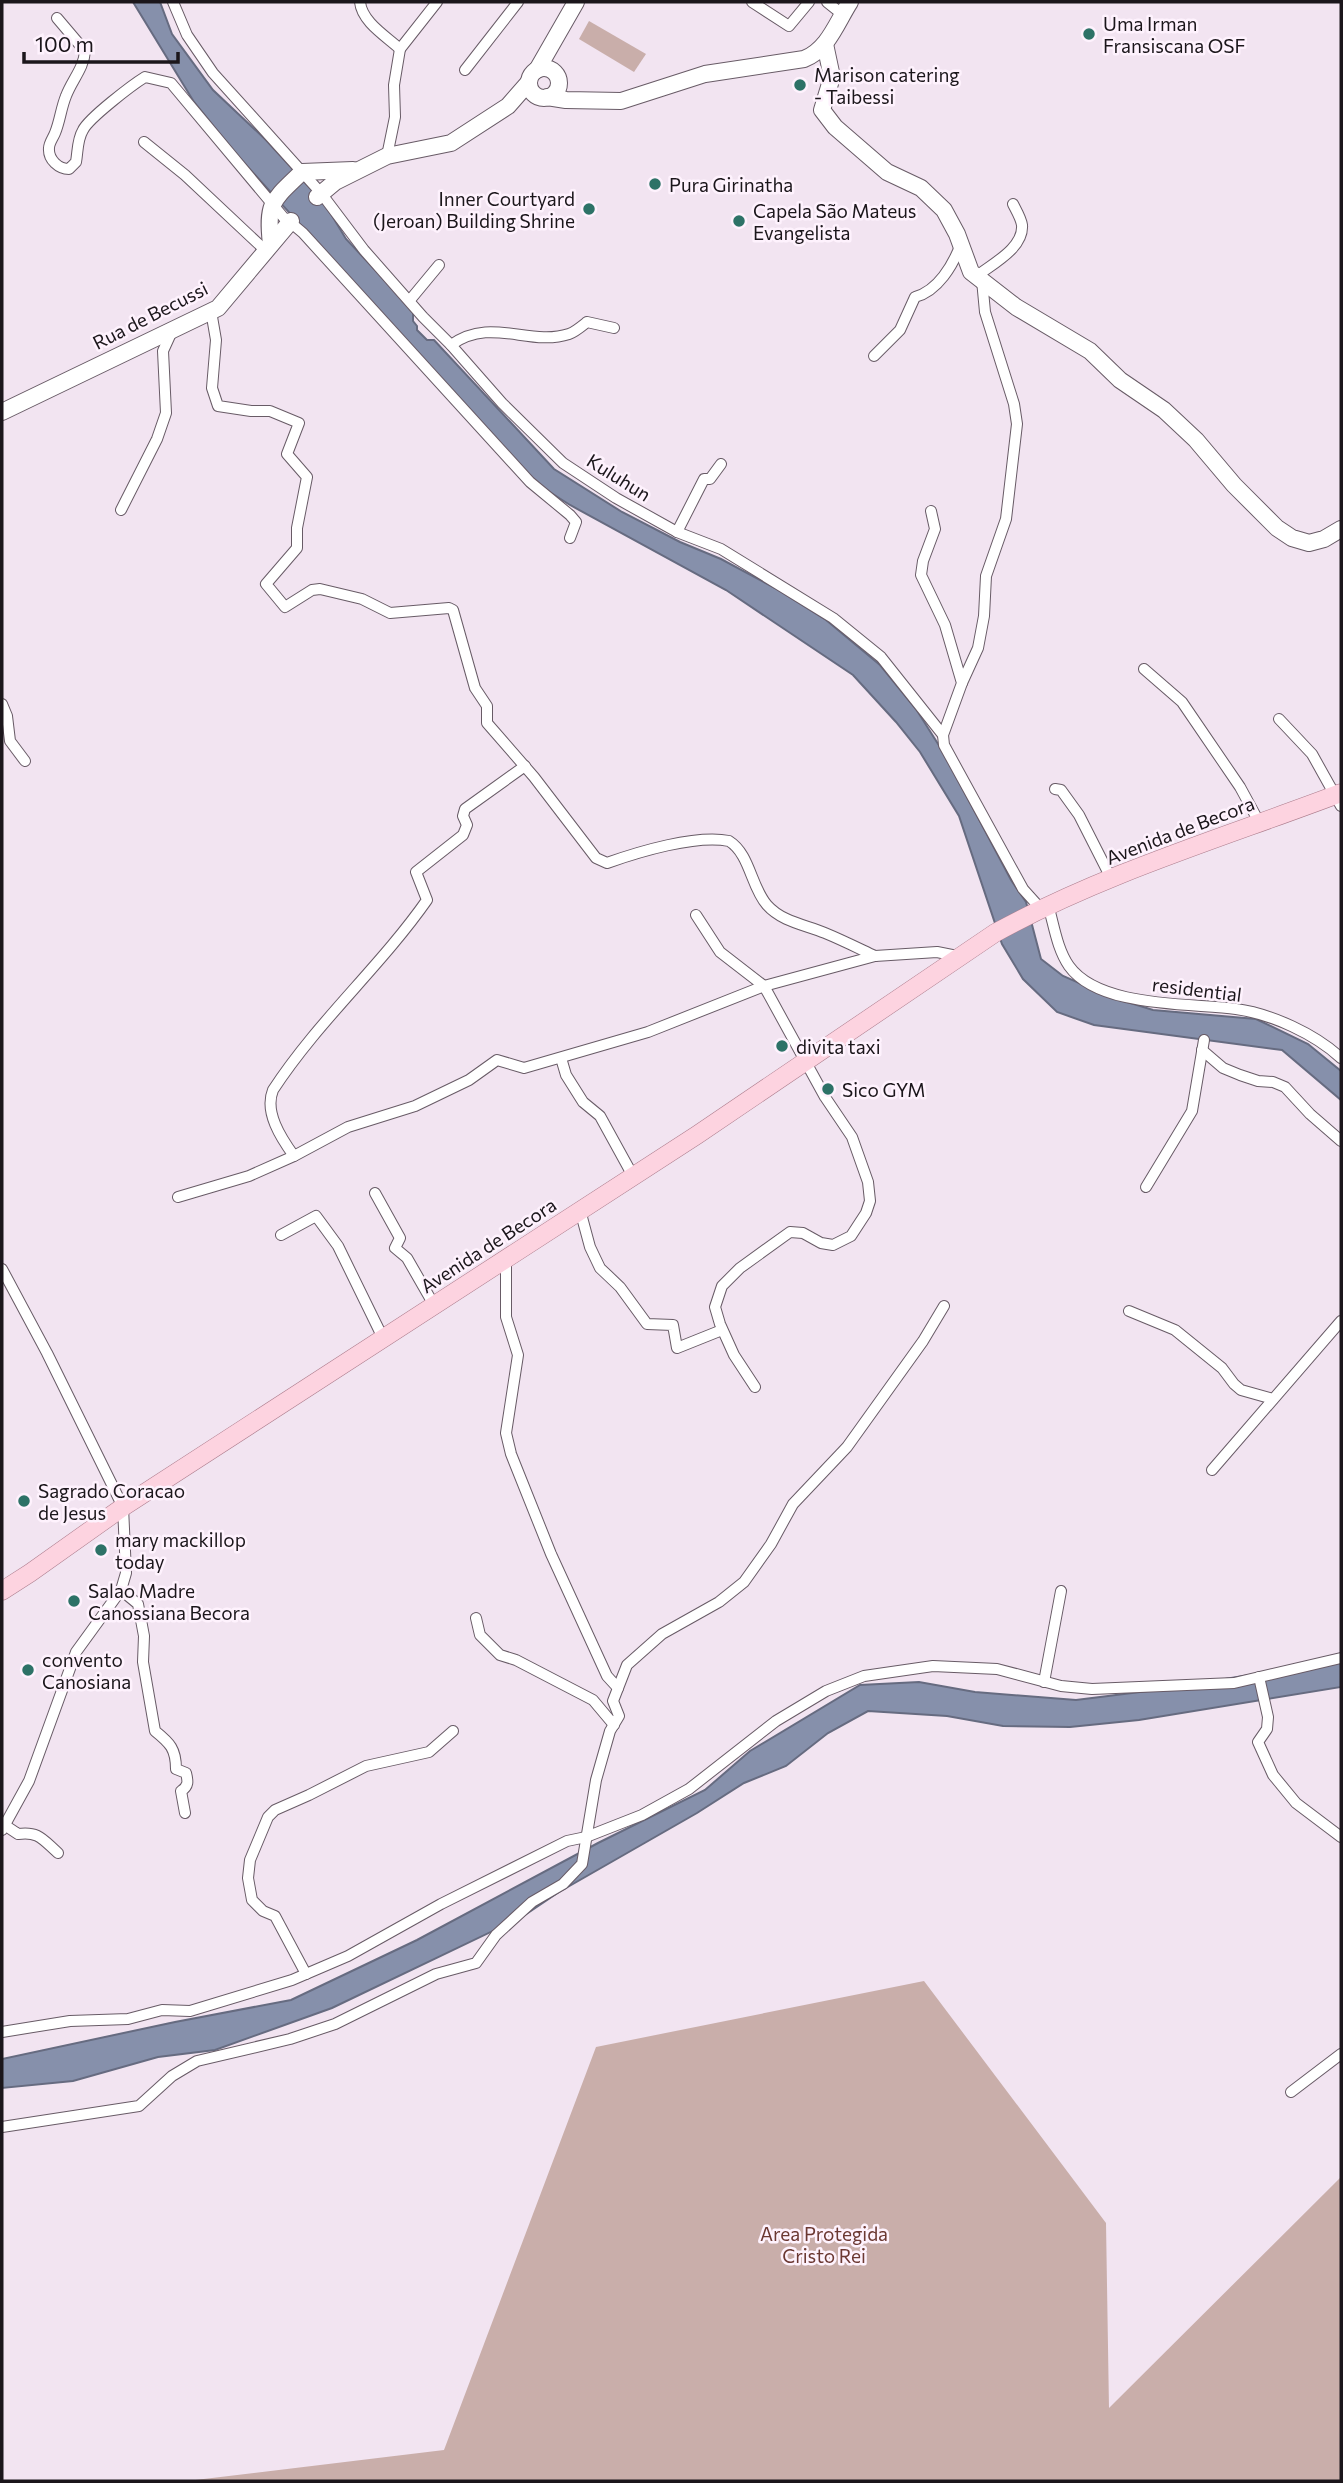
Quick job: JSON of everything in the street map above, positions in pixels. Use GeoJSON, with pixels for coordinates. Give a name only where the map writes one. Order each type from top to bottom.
{"type":"FeatureCollection","features":[{"type":"Feature","properties":{"kind":"main road","name":"Avenida de Becora"},"geometry":{"type":"LineString","coordinates":[[2,1591],[123,1507],[633,1176],[995,933],[1041,908],[1111,878],[1258,822],[1340,798]]}},
{"type":"Feature","properties":{"kind":"street","name":"Kuluhun"},"geometry":{"type":"LineString","coordinates":[[173,2],[187,35],[213,73],[423,317],[452,345],[502,403],[564,463],[616,498],[677,532],[721,549],[833,618],[881,657],[943,735],[944,745],[1023,889],[1041,908]]}},
{"type":"Feature","properties":{"kind":"street"},"geometry":{"type":"LineString","coordinates":[[360,2],[366,19],[400,49]]}},
{"type":"Feature","properties":{"kind":"street"},"geometry":{"type":"LineString","coordinates":[[387,156],[395,117],[394,85],[400,49],[437,2]]}},
{"type":"Feature","properties":{"kind":"street"},"geometry":{"type":"LineString","coordinates":[[465,70],[518,2]]}},
{"type":"Feature","properties":{"kind":"street"},"geometry":{"type":"LineString","coordinates":[[537,86],[553,46],[576,2]]}},
{"type":"Feature","properties":{"kind":"street"},"geometry":{"type":"LineString","coordinates":[[751,2],[789,26],[809,2]]}},
{"type":"Feature","properties":{"kind":"street"},"geometry":{"type":"LineString","coordinates":[[537,86],[588,101],[621,101],[705,74],[804,59],[812,56],[825,44],[846,8],[827,2]]}},
{"type":"Feature","properties":{"kind":"street"},"geometry":{"type":"LineString","coordinates":[[57,18],[85,51],[84,61],[65,98],[49,145],[48,152],[52,161],[63,169],[69,169],[76,163],[78,144],[84,128],[134,83],[145,77],[171,83],[290,222],[530,482],[570,515],[576,523],[570,538]]}},
{"type":"Feature","properties":{"kind":"street"},"geometry":{"type":"LineString","coordinates":[[825,44],[832,77],[822,110],[835,127],[887,172],[920,188],[944,210],[971,272],[1016,307],[1090,351],[1120,380],[1164,410],[1196,440],[1234,485],[1277,528],[1292,538],[1309,543],[1324,539],[1341,529]]}},
{"type":"Feature","properties":{"kind":"street"},"geometry":{"type":"LineString","coordinates":[[537,86],[556,92],[559,82],[553,46]]}},
{"type":"Feature","properties":{"kind":"street"},"geometry":{"type":"LineString","coordinates":[[319,195],[335,182],[387,156],[451,143],[537,86],[547,68],[588,101]]}},
{"type":"Feature","properties":{"kind":"street"},"geometry":{"type":"LineString","coordinates":[[144,142],[269,248]]}},
{"type":"Feature","properties":{"kind":"street"},"geometry":{"type":"LineString","coordinates":[[269,248],[268,223],[273,201],[301,173],[359,170]]}},
{"type":"Feature","properties":{"kind":"street"},"geometry":{"type":"LineString","coordinates":[[979,278],[1011,249],[1020,237],[1022,224],[1013,204]]}},
{"type":"Feature","properties":{"kind":"street","name":"Rua de Becussi"},"geometry":{"type":"LineString","coordinates":[[2,412],[218,307],[290,222]]}},
{"type":"Feature","properties":{"kind":"street"},"geometry":{"type":"LineString","coordinates":[[874,356],[900,330],[915,297],[927,294],[954,263],[961,244]]}},
{"type":"Feature","properties":{"kind":"street"},"geometry":{"type":"LineString","coordinates":[[410,300],[439,265]]}},
{"type":"Feature","properties":{"kind":"street"},"geometry":{"type":"LineString","coordinates":[[943,735],[978,648],[984,616],[986,576],[1006,520],[1017,424],[1014,404],[985,312],[979,278]]}},
{"type":"Feature","properties":{"kind":"street"},"geometry":{"type":"LineString","coordinates":[[211,311],[216,340],[212,388],[218,405],[251,411],[270,411],[299,423],[287,454],[307,477],[297,528],[297,548],[266,584],[285,607],[312,590],[320,589],[362,599],[390,613],[443,607],[453,610],[475,688],[487,706],[487,723],[600,860],[607,863],[644,849],[702,841],[729,841],[740,851],[757,890],[773,911],[875,956]]}},
{"type":"Feature","properties":{"kind":"street"},"geometry":{"type":"LineString","coordinates":[[452,345],[462,337],[494,331],[547,337],[570,334],[587,322],[614,328]]}},
{"type":"Feature","properties":{"kind":"street"},"geometry":{"type":"LineString","coordinates":[[121,510],[157,439],[166,413],[163,351],[173,329]]}},
{"type":"Feature","properties":{"kind":"street"},"geometry":{"type":"LineString","coordinates":[[677,532],[704,479],[710,479],[721,464]]}},
{"type":"Feature","properties":{"kind":"street"},"geometry":{"type":"LineString","coordinates":[[931,511],[935,529],[923,561],[921,575],[944,625],[962,683]]}},
{"type":"Feature","properties":{"kind":"street"},"geometry":{"type":"LineString","coordinates":[[1143,669],[1182,702],[1240,787],[1258,822]]}},
{"type":"Feature","properties":{"kind":"street"},"geometry":{"type":"LineString","coordinates":[[2,704],[7,716],[10,741],[25,761]]}},
{"type":"Feature","properties":{"kind":"street"},"geometry":{"type":"LineString","coordinates":[[1279,719],[1312,754],[1340,798]]}},
{"type":"Feature","properties":{"kind":"street"},"geometry":{"type":"LineString","coordinates":[[294,1156],[270,1109],[273,1090],[307,1041],[380,962],[413,920],[426,900],[416,873],[463,835],[467,825],[463,816],[465,809],[524,766]]}},
{"type":"Feature","properties":{"kind":"street"},"geometry":{"type":"LineString","coordinates":[[1055,789],[1061,790],[1079,815],[1111,878]]}},
{"type":"Feature","properties":{"kind":"street","name":"residential"},"geometry":{"type":"LineString","coordinates":[[1041,908],[1068,964],[1074,972],[1092,984],[1162,1005],[1237,1009],[1279,1021],[1340,1052]]}},
{"type":"Feature","properties":{"kind":"street"},"geometry":{"type":"LineString","coordinates":[[696,915],[720,952],[764,986],[804,1061],[852,1137],[868,1182],[870,1202],[851,1236],[833,1245],[821,1243],[803,1233],[790,1232],[740,1268],[722,1286],[715,1307],[722,1330],[734,1355],[755,1387]]}},
{"type":"Feature","properties":{"kind":"street"},"geometry":{"type":"LineString","coordinates":[[178,1196],[250,1176],[348,1127],[415,1106],[469,1080],[497,1060],[524,1068],[561,1058],[648,1031],[764,986],[875,956],[937,952],[962,957]]}},
{"type":"Feature","properties":{"kind":"street"},"geometry":{"type":"LineString","coordinates":[[1146,1187],[1192,1111],[1203,1045],[1223,1068],[1258,1081],[1273,1082],[1285,1087],[1341,1141]]}},
{"type":"Feature","properties":{"kind":"street"},"geometry":{"type":"LineString","coordinates":[[561,1058],[566,1075],[583,1102],[600,1116],[633,1176]]}},
{"type":"Feature","properties":{"kind":"street"},"geometry":{"type":"LineString","coordinates":[[375,1193],[400,1238],[395,1248],[407,1258],[434,1305]]}},
{"type":"Feature","properties":{"kind":"street"},"geometry":{"type":"LineString","coordinates":[[580,1210],[590,1247],[600,1268],[620,1287],[648,1324],[673,1325],[677,1348],[722,1330]]}},
{"type":"Feature","properties":{"kind":"street"},"geometry":{"type":"LineString","coordinates":[[281,1236],[316,1216],[338,1246],[383,1338]]}},
{"type":"Feature","properties":{"kind":"street"},"geometry":{"type":"LineString","coordinates":[[506,1258],[506,1317],[518,1355],[506,1433],[551,1554],[607,1676],[618,1688]]}},
{"type":"Feature","properties":{"kind":"street"},"geometry":{"type":"LineString","coordinates":[[2,1269],[123,1507],[126,1573],[121,1590],[76,1652],[29,1781],[4,1828],[18,1834],[32,1832],[58,1853]]}},
{"type":"Feature","properties":{"kind":"street"},"geometry":{"type":"LineString","coordinates":[[2,2127],[139,2106],[172,2076],[197,2061],[290,2039],[335,2024],[436,1974],[476,1963],[496,1935],[532,1902],[563,1884],[582,1864],[596,1780],[619,1716],[613,1701],[627,1665],[662,1634],[709,1608],[744,1583],[771,1544],[793,1503],[847,1447],[923,1341],[944,1306]]}},
{"type":"Feature","properties":{"kind":"street"},"geometry":{"type":"LineString","coordinates":[[1129,1311],[1175,1330],[1222,1368],[1241,1390],[1273,1399]]}},
{"type":"Feature","properties":{"kind":"street"},"geometry":{"type":"LineString","coordinates":[[1212,1470],[1340,1327]]}},
{"type":"Feature","properties":{"kind":"street"},"geometry":{"type":"LineString","coordinates":[[121,1590],[138,1604],[155,1731],[167,1741],[176,1754],[176,1769],[186,1773],[188,1782],[186,1788],[181,1791],[185,1813]]}},
{"type":"Feature","properties":{"kind":"street"},"geometry":{"type":"LineString","coordinates":[[1044,1682],[1061,1591]]}},
{"type":"Feature","properties":{"kind":"street"},"geometry":{"type":"LineString","coordinates":[[476,1618],[480,1635],[500,1655],[516,1660],[593,1700],[614,1725]]}},
{"type":"Feature","properties":{"kind":"street"},"geometry":{"type":"LineString","coordinates":[[2,2032],[71,2021],[128,2019],[162,2010],[190,2011],[306,1974],[348,1956],[535,1856],[567,1841],[586,1838],[642,1815],[689,1790],[776,1721],[826,1691],[864,1676],[933,1666],[997,1669],[1061,1686],[1092,1689],[1234,1683],[1341,1658]]}},
{"type":"Feature","properties":{"kind":"street"},"geometry":{"type":"LineString","coordinates":[[1259,1677],[1268,1729],[1258,1742],[1273,1775],[1296,1803],[1341,1837]]}},
{"type":"Feature","properties":{"kind":"street"},"geometry":{"type":"LineString","coordinates":[[306,1974],[275,1916],[263,1911],[252,1900],[248,1878],[250,1860],[268,1817],[275,1810],[309,1796],[366,1766],[429,1752],[453,1731]]}},
{"type":"Feature","properties":{"kind":"street"},"geometry":{"type":"LineString","coordinates":[[1291,2092],[1338,2059],[1341,2054]]}},
{"type":"Feature","properties":{"kind":"green space"},"geometry":{"type":"Polygon","coordinates":[[[589,21],[646,54],[634,72],[579,39],[589,21]]]}},
{"type":"Feature","properties":{"kind":"green space","name":"Area Protegida Cristo Rei"},"geometry":{"type":"Polygon","coordinates":[[[924,1981],[1106,2223],[1109,2408],[1341,2177],[1341,2481],[187,2481],[444,2450],[596,2047],[924,1981]]]}},
{"type":"Feature","properties":{"kind":"water"},"geometry":{"type":"Polygon","coordinates":[[[133,2],[160,2],[172,34],[213,90],[265,139],[325,204],[346,239],[413,310],[413,321],[417,330],[427,340],[434,340],[554,469],[622,512],[775,588],[826,620],[880,665],[916,709],[945,755],[1011,880],[1026,902],[1041,959],[1063,976],[1111,997],[1153,1010],[1256,1019],[1308,1044],[1341,1071],[1341,1100],[1282,1050],[1094,1025],[1057,1012],[1023,979],[1002,944],[959,816],[920,752],[896,722],[853,675],[726,590],[570,505],[526,473],[236,154],[194,102],[133,2]]]}},
{"type":"Feature","properties":{"kind":"water"},"geometry":{"type":"Polygon","coordinates":[[[1341,1660],[1341,1687],[1139,1720],[1070,1727],[1003,1726],[947,1716],[868,1711],[828,1733],[786,1766],[744,1783],[559,1892],[522,1917],[332,2008],[215,2050],[158,2057],[73,2081],[2,2088],[2,2059],[291,2000],[417,1940],[598,1843],[705,1790],[750,1751],[860,1685],[919,1682],[975,1692],[1076,1700],[1164,1689],[1341,1660]]]}},
{"type":"Feature","properties":{"kind":"place","name":"Uma Irman Fransiscana OSF"},"geometry":{"type":"Point","coordinates":[1089,34]}},
{"type":"Feature","properties":{"kind":"place","name":"Marison catering - Taibessi"},"geometry":{"type":"Point","coordinates":[800,85]}},
{"type":"Feature","properties":{"kind":"place","name":"Pura Girinatha"},"geometry":{"type":"Point","coordinates":[655,184]}},
{"type":"Feature","properties":{"kind":"place","name":"Inner Courtyard (Jeroan) Building Shrine"},"geometry":{"type":"Point","coordinates":[589,209]}},
{"type":"Feature","properties":{"kind":"place","name":"Capela São Mateus Evangelista"},"geometry":{"type":"Point","coordinates":[739,221]}},
{"type":"Feature","properties":{"kind":"place","name":"divita taxi"},"geometry":{"type":"Point","coordinates":[782,1046]}},
{"type":"Feature","properties":{"kind":"place","name":"Sico GYM"},"geometry":{"type":"Point","coordinates":[828,1089]}},
{"type":"Feature","properties":{"kind":"place","name":"Sagrado Coracao de Jesus"},"geometry":{"type":"Point","coordinates":[24,1501]}},
{"type":"Feature","properties":{"kind":"place","name":"mary mackillop today"},"geometry":{"type":"Point","coordinates":[101,1550]}},
{"type":"Feature","properties":{"kind":"place","name":"Salao Madre Canossiana Becora"},"geometry":{"type":"Point","coordinates":[74,1601]}},
{"type":"Feature","properties":{"kind":"place","name":"convento Canosiana"},"geometry":{"type":"Point","coordinates":[28,1670]}}]}
